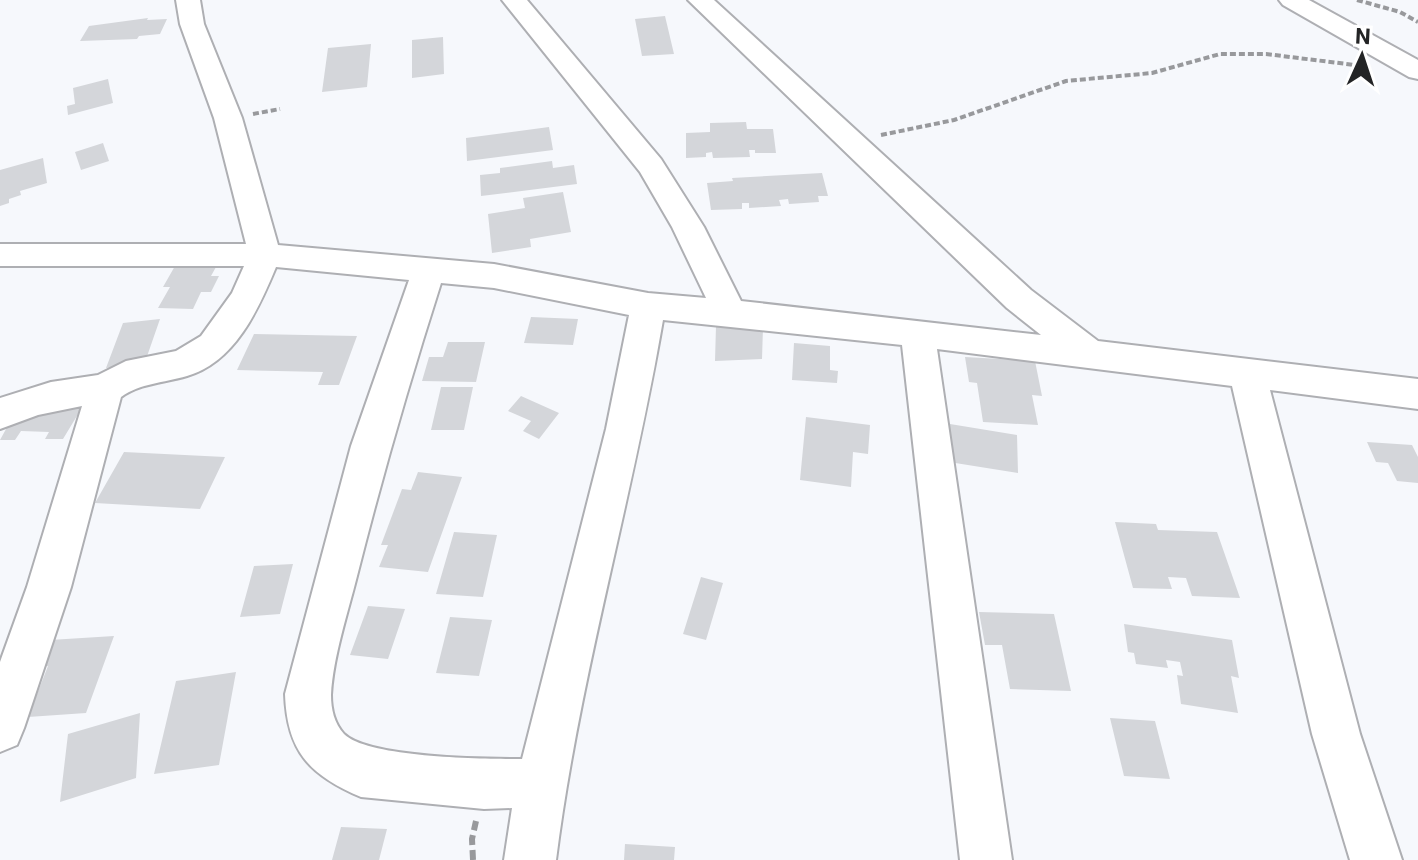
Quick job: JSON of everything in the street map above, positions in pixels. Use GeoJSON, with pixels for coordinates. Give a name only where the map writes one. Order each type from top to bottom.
{"type":"FeatureCollection","features":[{"type":"Feature","properties":{"kind":"street"},"geometry":{"type":"LineString","coordinates":[[0,414],[21,404],[70,392],[105,389],[126,375],[184,363],[213,346],[246,298],[265,255],[228,118],[192,24],[188,0]]}},
{"type":"Feature","properties":{"kind":"street"},"geometry":{"type":"LineString","coordinates":[[514,0],[637,149],[704,254],[730,313]]}},
{"type":"Feature","properties":{"kind":"street"},"geometry":{"type":"LineString","coordinates":[[700,0],[806,96],[855,147],[1019,299],[1088,353]]}},
{"type":"Feature","properties":{"kind":"street"},"geometry":{"type":"LineString","coordinates":[[1291,0],[1407,65]]}},
{"type":"Feature","properties":{"kind":"street"},"geometry":{"type":"LineString","coordinates":[[0,255],[265,255],[494,276],[648,306],[1088,353],[1418,394]]}},
{"type":"Feature","properties":{"kind":"street"},"geometry":{"type":"LineString","coordinates":[[428,271],[370,446],[323,625],[308,694],[310,724],[328,752],[361,772],[484,784],[541,783]]}},
{"type":"Feature","properties":{"kind":"street"},"geometry":{"type":"LineString","coordinates":[[530,860],[541,783],[625,429],[648,306]]}},
{"type":"Feature","properties":{"kind":"street"},"geometry":{"type":"LineString","coordinates":[[918,335],[986,860]]}},
{"type":"Feature","properties":{"kind":"street"},"geometry":{"type":"LineString","coordinates":[[1247,373],[1336,734],[1376,860]]}},
{"type":"Feature","properties":{"kind":"street"},"geometry":{"type":"LineString","coordinates":[[0,728],[49,587],[105,389]]}},
{"type":"Feature","properties":{"kind":"path"},"geometry":{"type":"LineString","coordinates":[[1357,0],[1400,12],[1418,22]]}},
{"type":"Feature","properties":{"kind":"path"},"geometry":{"type":"LineString","coordinates":[[855,147],[889,132],[954,120],[1066,81],[1152,73],[1220,54],[1266,54],[1360,65],[1407,65]]}},
{"type":"Feature","properties":{"kind":"building"},"geometry":{"type":"Polygon","coordinates":[[[665,16],[674,54],[642,56],[635,19],[665,16]]]}},
{"type":"Feature","properties":{"kind":"building"},"geometry":{"type":"Polygon","coordinates":[[[148,18],[167,19],[160,34],[139,36],[137,39],[80,41],[89,26],[148,18]]]}},
{"type":"Feature","properties":{"kind":"building"},"geometry":{"type":"Polygon","coordinates":[[[443,37],[444,74],[412,78],[412,40],[443,37]]]}},
{"type":"Feature","properties":{"kind":"building"},"geometry":{"type":"Polygon","coordinates":[[[371,44],[367,87],[322,92],[328,48],[371,44]]]}},
{"type":"Feature","properties":{"kind":"building"},"geometry":{"type":"Polygon","coordinates":[[[108,79],[113,103],[68,115],[67,106],[75,104],[73,88],[108,79]]]}},
{"type":"Feature","properties":{"kind":"building"},"geometry":{"type":"Polygon","coordinates":[[[746,122],[747,129],[773,129],[776,153],[749,150],[750,157],[713,158],[712,152],[706,153],[706,157],[686,158],[686,133],[710,132],[710,123],[746,122]]]}},
{"type":"Feature","properties":{"kind":"building"},"geometry":{"type":"Polygon","coordinates":[[[549,127],[553,150],[467,161],[466,138],[549,127]]]}},
{"type":"Feature","properties":{"kind":"building"},"geometry":{"type":"Polygon","coordinates":[[[103,143],[109,161],[81,170],[75,152],[103,143]]]}},
{"type":"Feature","properties":{"kind":"building"},"geometry":{"type":"Polygon","coordinates":[[[43,158],[47,183],[20,191],[21,195],[0,206],[0,170],[43,158]]]}},
{"type":"Feature","properties":{"kind":"building"},"geometry":{"type":"Polygon","coordinates":[[[552,161],[553,168],[574,165],[577,184],[481,196],[480,175],[500,173],[500,168],[552,161]]]}},
{"type":"Feature","properties":{"kind":"building"},"geometry":{"type":"Polygon","coordinates":[[[822,173],[828,196],[818,196],[819,202],[789,204],[788,199],[779,200],[781,206],[749,208],[749,203],[742,203],[742,209],[711,210],[707,183],[733,181],[732,178],[822,173]]]}},
{"type":"Feature","properties":{"kind":"building"},"geometry":{"type":"Polygon","coordinates":[[[563,192],[571,232],[530,239],[531,247],[492,253],[488,214],[525,208],[523,198],[563,192]]]}},
{"type":"Feature","properties":{"kind":"building"},"geometry":{"type":"Polygon","coordinates":[[[175,266],[216,267],[211,276],[219,276],[211,292],[201,292],[193,309],[158,308],[170,287],[163,287],[175,266]]]}},
{"type":"Feature","properties":{"kind":"building"},"geometry":{"type":"Polygon","coordinates":[[[531,317],[578,319],[573,345],[524,343],[531,317]]]}},
{"type":"Feature","properties":{"kind":"building"},"geometry":{"type":"Polygon","coordinates":[[[160,319],[144,365],[106,368],[123,323],[160,319]]]}},
{"type":"Feature","properties":{"kind":"building"},"geometry":{"type":"Polygon","coordinates":[[[716,326],[763,327],[762,359],[715,361],[716,326]]]}},
{"type":"Feature","properties":{"kind":"building"},"geometry":{"type":"Polygon","coordinates":[[[254,334],[357,336],[339,385],[318,385],[323,372],[237,370],[254,334]]]}},
{"type":"Feature","properties":{"kind":"building"},"geometry":{"type":"Polygon","coordinates":[[[448,342],[485,342],[476,382],[422,381],[429,357],[443,357],[448,342]]]}},
{"type":"Feature","properties":{"kind":"building"},"geometry":{"type":"Polygon","coordinates":[[[794,343],[830,346],[830,370],[838,371],[837,383],[792,380],[794,343]]]}},
{"type":"Feature","properties":{"kind":"building"},"geometry":{"type":"Polygon","coordinates":[[[965,357],[1035,361],[1042,396],[1032,395],[1038,425],[983,422],[977,383],[969,382],[965,357]]]}},
{"type":"Feature","properties":{"kind":"building"},"geometry":{"type":"Polygon","coordinates":[[[441,387],[473,387],[464,430],[431,430],[441,387]]]}},
{"type":"Feature","properties":{"kind":"building"},"geometry":{"type":"Polygon","coordinates":[[[521,396],[559,413],[539,439],[523,431],[531,421],[508,411],[521,396]]]}},
{"type":"Feature","properties":{"kind":"building"},"geometry":{"type":"Polygon","coordinates":[[[22,400],[86,401],[63,439],[45,439],[49,432],[21,431],[15,440],[0,440],[22,400]]]}},
{"type":"Feature","properties":{"kind":"building"},"geometry":{"type":"Polygon","coordinates":[[[806,417],[870,425],[868,454],[853,452],[851,487],[800,480],[806,417]]]}},
{"type":"Feature","properties":{"kind":"building"},"geometry":{"type":"Polygon","coordinates":[[[950,424],[1017,435],[1018,473],[949,462],[950,424]]]}},
{"type":"Feature","properties":{"kind":"building"},"geometry":{"type":"Polygon","coordinates":[[[1367,442],[1412,445],[1418,457],[1418,483],[1397,481],[1388,463],[1376,462],[1367,442]]]}},
{"type":"Feature","properties":{"kind":"building"},"geometry":{"type":"Polygon","coordinates":[[[124,452],[225,457],[200,509],[95,503],[124,452]]]}},
{"type":"Feature","properties":{"kind":"building"},"geometry":{"type":"Polygon","coordinates":[[[418,472],[462,477],[428,572],[379,567],[388,545],[381,545],[402,489],[411,490],[418,472]]]}},
{"type":"Feature","properties":{"kind":"building"},"geometry":{"type":"Polygon","coordinates":[[[1115,522],[1156,524],[1158,530],[1217,532],[1240,598],[1192,596],[1186,578],[1168,577],[1172,589],[1133,588],[1115,522]]]}},
{"type":"Feature","properties":{"kind":"building"},"geometry":{"type":"Polygon","coordinates":[[[454,532],[497,535],[483,597],[436,594],[454,532]]]}},
{"type":"Feature","properties":{"kind":"building"},"geometry":{"type":"Polygon","coordinates":[[[293,564],[280,614],[240,617],[254,566],[293,564]]]}},
{"type":"Feature","properties":{"kind":"building"},"geometry":{"type":"Polygon","coordinates":[[[701,577],[723,583],[706,640],[683,634],[701,577]]]}},
{"type":"Feature","properties":{"kind":"building"},"geometry":{"type":"Polygon","coordinates":[[[368,606],[405,609],[388,659],[350,655],[368,606]]]}},
{"type":"Feature","properties":{"kind":"building"},"geometry":{"type":"Polygon","coordinates":[[[979,612],[1054,614],[1071,691],[1010,689],[1002,645],[985,645],[979,612]]]}},
{"type":"Feature","properties":{"kind":"building"},"geometry":{"type":"Polygon","coordinates":[[[450,617],[492,620],[479,676],[436,673],[450,617]]]}},
{"type":"Feature","properties":{"kind":"building"},"geometry":{"type":"Polygon","coordinates":[[[1124,624],[1232,640],[1239,678],[1231,676],[1238,713],[1181,704],[1177,675],[1183,676],[1180,662],[1166,660],[1168,668],[1136,664],[1134,653],[1128,652],[1124,624]]]}},
{"type":"Feature","properties":{"kind":"building"},"geometry":{"type":"Polygon","coordinates":[[[114,636],[86,713],[28,717],[48,666],[39,667],[50,640],[114,636]]]}},
{"type":"Feature","properties":{"kind":"building"},"geometry":{"type":"Polygon","coordinates":[[[236,672],[219,765],[154,774],[176,681],[236,672]]]}},
{"type":"Feature","properties":{"kind":"building"},"geometry":{"type":"Polygon","coordinates":[[[140,713],[136,778],[60,802],[68,734],[140,713]]]}},
{"type":"Feature","properties":{"kind":"building"},"geometry":{"type":"Polygon","coordinates":[[[1110,718],[1155,721],[1170,779],[1124,776],[1110,718]]]}},
{"type":"Feature","properties":{"kind":"building"},"geometry":{"type":"Polygon","coordinates":[[[341,827],[387,829],[379,860],[332,860],[341,827]]]}},
{"type":"Feature","properties":{"kind":"building"},"geometry":{"type":"Polygon","coordinates":[[[625,844],[675,847],[674,860],[624,860],[625,844]]]}}]}
